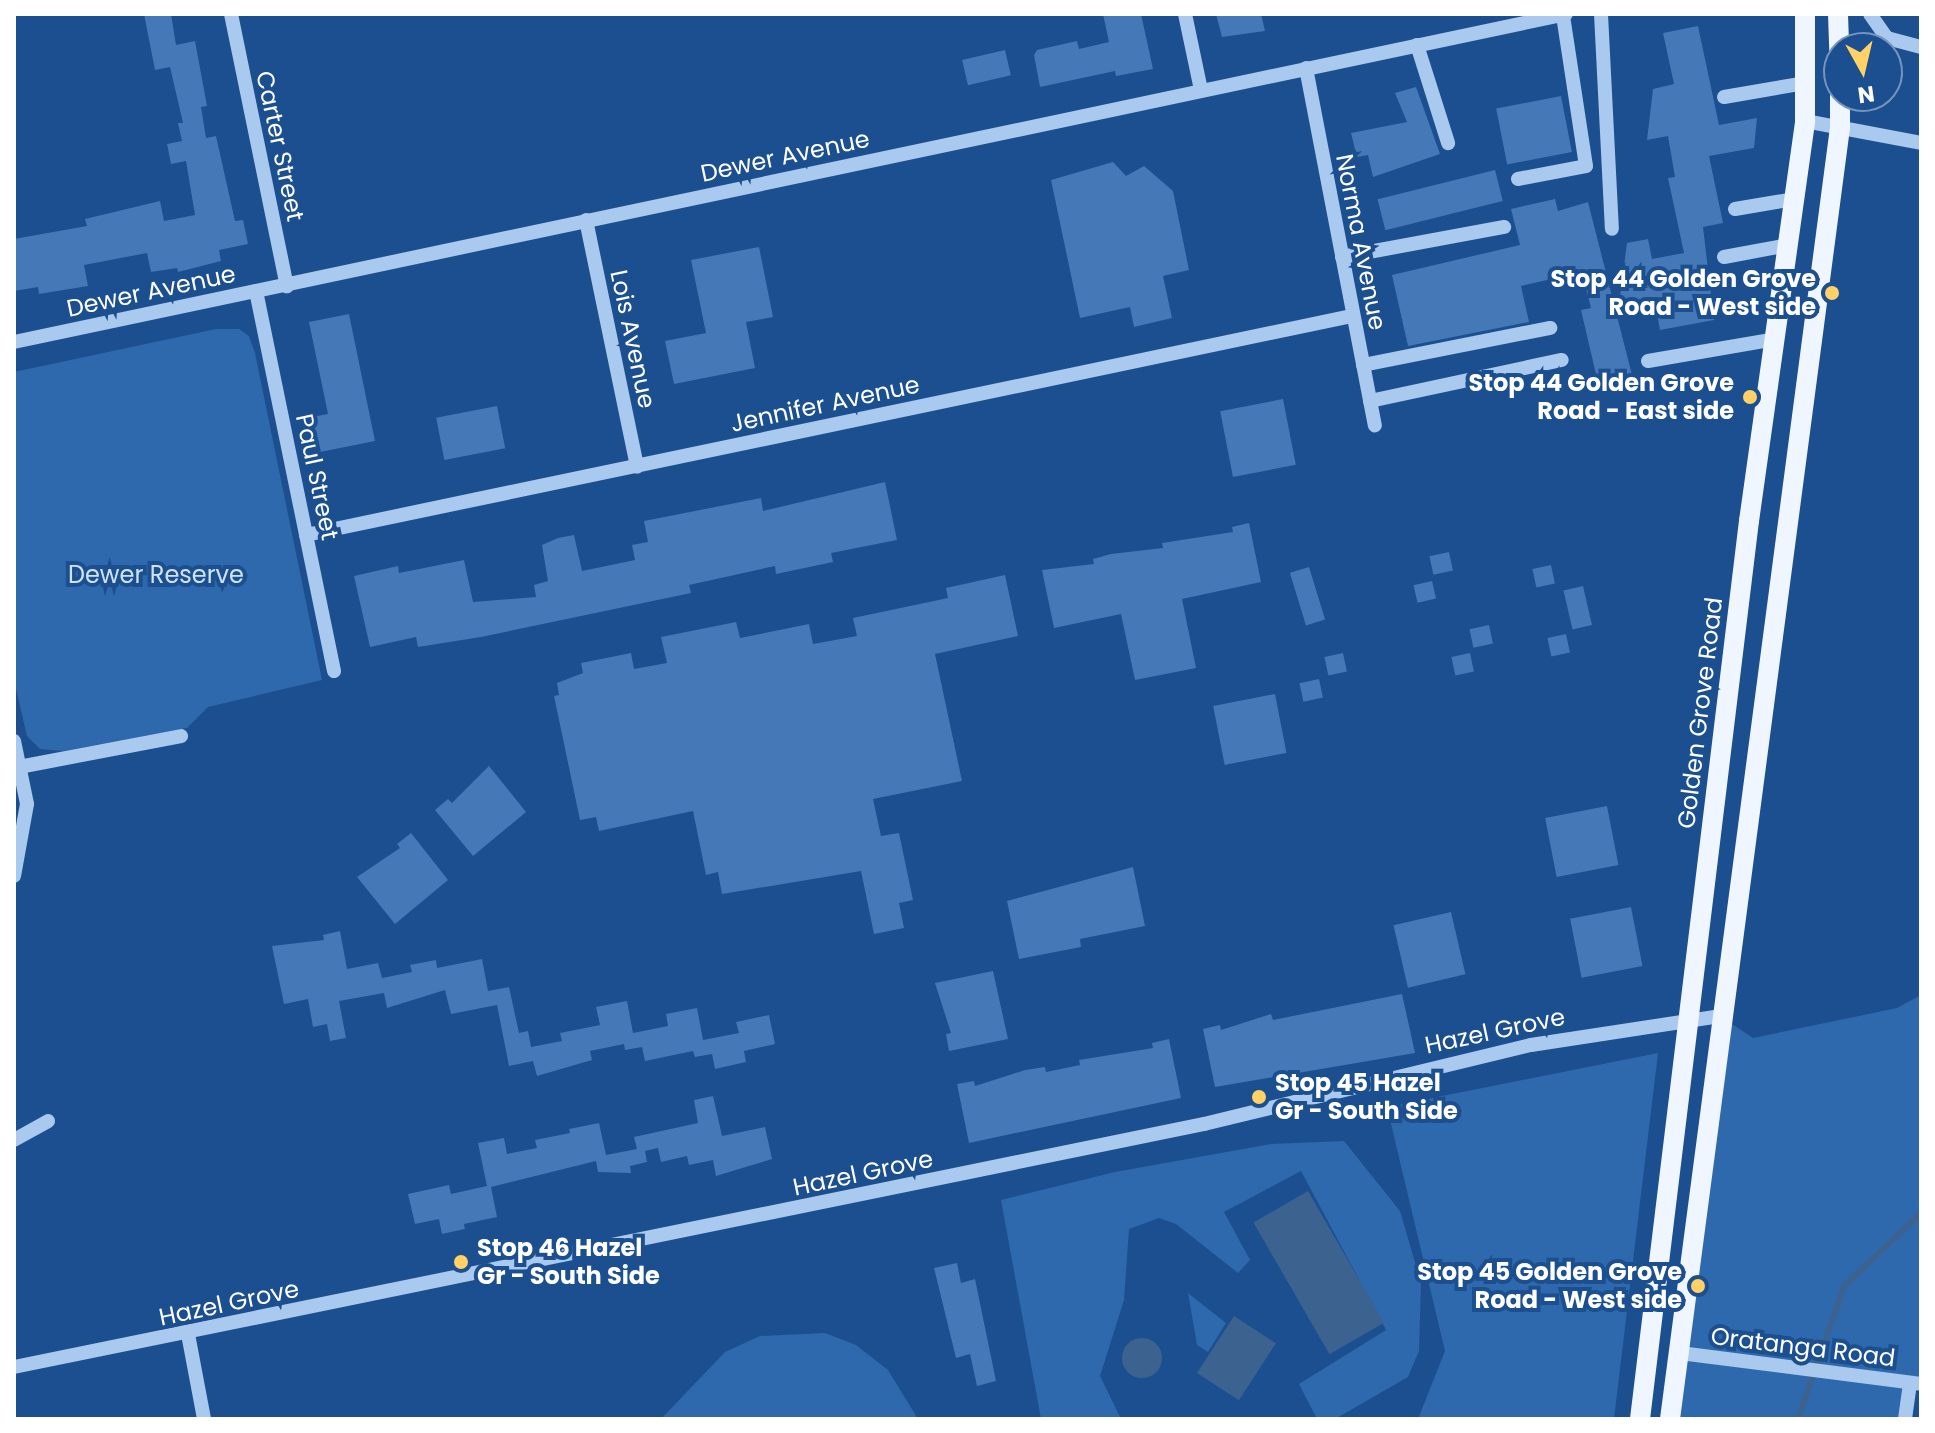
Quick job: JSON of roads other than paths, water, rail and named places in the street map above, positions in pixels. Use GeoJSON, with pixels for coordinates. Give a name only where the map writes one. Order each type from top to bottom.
{"type":"FeatureCollection","features":[{"type":"Feature","properties":{"kind":"main road","name":"Golden Grove Road"},"geometry":{"type":"LineString","coordinates":[[1640,1419],[1805,121],[1805,14]]}},
{"type":"Feature","properties":{"kind":"main road"},"geometry":{"type":"LineString","coordinates":[[1670,1419],[1840,112]]}},
{"type":"Feature","properties":{"kind":"main road"},"geometry":{"type":"LineString","coordinates":[[1648,1348],[1680,1353]]}},
{"type":"Feature","properties":{"kind":"street","name":"Carter Street"},"geometry":{"type":"LineString","coordinates":[[231,14],[287,286]]}},
{"type":"Feature","properties":{"kind":"street"},"geometry":{"type":"LineString","coordinates":[[1185,14],[1201,90]]}},
{"type":"Feature","properties":{"kind":"street","name":"Dewer Avenue"},"geometry":{"type":"LineString","coordinates":[[14,342],[1564,14]]}},
{"type":"Feature","properties":{"kind":"street"},"geometry":{"type":"LineString","coordinates":[[1518,179],[1586,166],[1564,14]]}},
{"type":"Feature","properties":{"kind":"street"},"geometry":{"type":"LineString","coordinates":[[1601,14],[1612,229]]}},
{"type":"Feature","properties":{"kind":"street"},"geometry":{"type":"LineString","coordinates":[[1870,14],[1887,38],[1921,47]]}},
{"type":"Feature","properties":{"kind":"street"},"geometry":{"type":"LineString","coordinates":[[1417,45],[1448,143]]}},
{"type":"Feature","properties":{"kind":"street","name":"Norma Avenue"},"geometry":{"type":"LineString","coordinates":[[1306,68],[1375,425]]}},
{"type":"Feature","properties":{"kind":"street"},"geometry":{"type":"LineString","coordinates":[[1724,97],[1805,83]]}},
{"type":"Feature","properties":{"kind":"street"},"geometry":{"type":"LineString","coordinates":[[1805,121],[1921,143]]}},
{"type":"Feature","properties":{"kind":"street"},"geometry":{"type":"LineString","coordinates":[[1735,209],[1794,199]]}},
{"type":"Feature","properties":{"kind":"street","name":"Lois Avenue"},"geometry":{"type":"LineString","coordinates":[[586,220],[637,467]]}},
{"type":"Feature","properties":{"kind":"street"},"geometry":{"type":"LineString","coordinates":[[1342,257],[1504,227]]}},
{"type":"Feature","properties":{"kind":"street"},"geometry":{"type":"LineString","coordinates":[[1724,257],[1788,245]]}},
{"type":"Feature","properties":{"kind":"street","name":"Paul Street"},"geometry":{"type":"LineString","coordinates":[[256,291],[334,671]]}},
{"type":"Feature","properties":{"kind":"street","name":"Jennifer Avenue"},"geometry":{"type":"LineString","coordinates":[[306,535],[1352,316]]}},
{"type":"Feature","properties":{"kind":"street"},"geometry":{"type":"LineString","coordinates":[[1363,365],[1550,328]]}},
{"type":"Feature","properties":{"kind":"street"},"geometry":{"type":"LineString","coordinates":[[1648,361],[1775,339]]}},
{"type":"Feature","properties":{"kind":"street"},"geometry":{"type":"LineString","coordinates":[[1370,401],[1562,360]]}},
{"type":"Feature","properties":{"kind":"street"},"geometry":{"type":"LineString","coordinates":[[19,767],[181,736]]}},
{"type":"Feature","properties":{"kind":"street"},"geometry":{"type":"LineString","coordinates":[[14,741],[26,829],[14,876]]}},
{"type":"Feature","properties":{"kind":"street","name":"Hazel Grove"},"geometry":{"type":"LineString","coordinates":[[14,1367],[188,1334],[1204,1124],[1531,1045],[1720,1016]]}},
{"type":"Feature","properties":{"kind":"street"},"geometry":{"type":"LineString","coordinates":[[14,1140],[48,1121]]}},
{"type":"Feature","properties":{"kind":"street"},"geometry":{"type":"LineString","coordinates":[[188,1334],[204,1419]]}},
{"type":"Feature","properties":{"kind":"street","name":"Oratanga Road"},"geometry":{"type":"LineString","coordinates":[[1680,1353],[1915,1384]]}},
{"type":"Feature","properties":{"kind":"street"},"geometry":{"type":"LineString","coordinates":[[1905,1419],[1915,1384]]}},
{"type":"Feature","properties":{"kind":"waterway"},"geometry":{"type":"LineString","coordinates":[[1798,1419],[1844,1286],[1921,1213]]}},
{"type":"Feature","properties":{"kind":"place","name":"Stop 44 Golden Grove Road - West side"},"geometry":{"type":"Point","coordinates":[1832,293]}},
{"type":"Feature","properties":{"kind":"place","name":"Stop 44 Golden Grove Road - East side"},"geometry":{"type":"Point","coordinates":[1750,397]}},
{"type":"Feature","properties":{"kind":"place","name":"Stop 45 Hazel Gr - South Side"},"geometry":{"type":"Point","coordinates":[1259,1097]}},
{"type":"Feature","properties":{"kind":"place","name":"Stop 46 Hazel Gr - South Side"},"geometry":{"type":"Point","coordinates":[461,1262]}},
{"type":"Feature","properties":{"kind":"place","name":"Stop 45 Golden Grove Road - West side"},"geometry":{"type":"Point","coordinates":[1698,1286]}},
{"type":"Feature","properties":{"kind":"park label","name":"Dewer Reserve"},"geometry":{"type":"Point","coordinates":[156,575]}}]}
